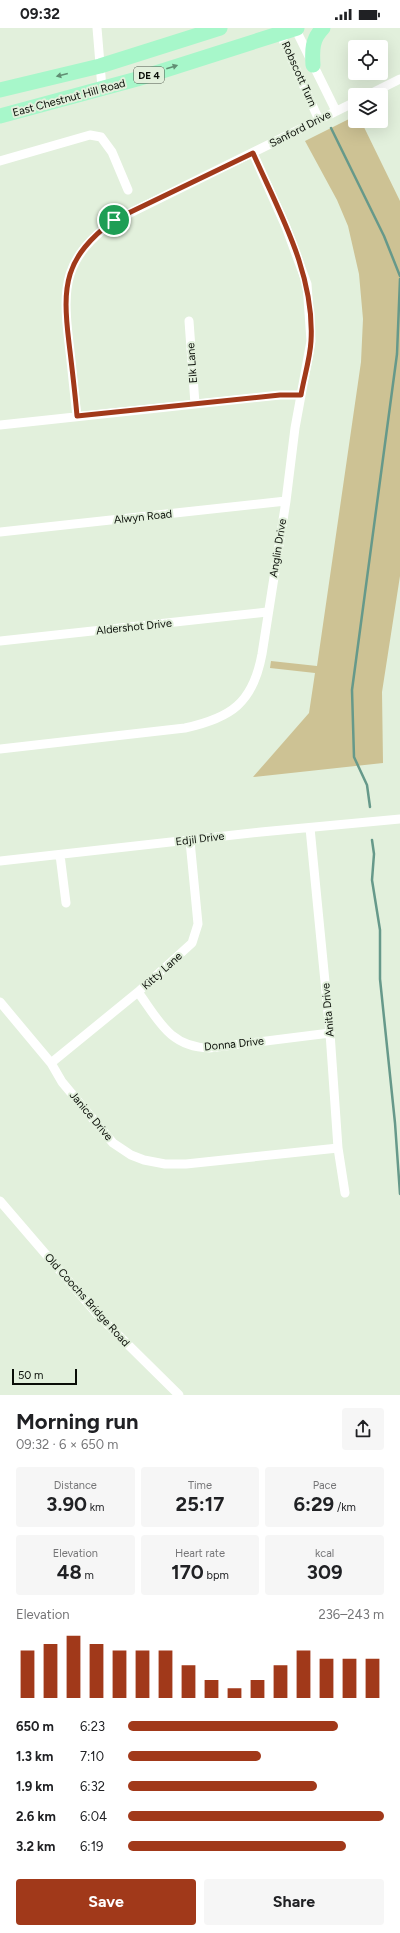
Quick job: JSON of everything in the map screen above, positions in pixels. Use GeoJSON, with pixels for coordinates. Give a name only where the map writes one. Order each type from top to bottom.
{"type":"FeatureCollection","features":[{"type":"Feature","properties":{"kind":"main road","name":"East Chestnut Hill Road"},"geometry":{"type":"LineString","coordinates":[[0,90],[100,66],[220,28]]}},
{"type":"Feature","properties":{"kind":"main road","name":"East Chestnut Hill Road"},"geometry":{"type":"LineString","coordinates":[[0,116],[102,88],[279,31],[296,28]]}},
{"type":"Feature","properties":{"kind":"main road"},"geometry":{"type":"LineString","coordinates":[[313,64],[313,45],[316,37],[323,28]]}},
{"type":"Feature","properties":{"kind":"street"},"geometry":{"type":"LineString","coordinates":[[97,28],[102,88]]}},
{"type":"Feature","properties":{"kind":"street","name":"Robscott Turn"},"geometry":{"type":"LineString","coordinates":[[296,28],[336,111]]}},
{"type":"Feature","properties":{"kind":"street","name":"Robscott Turn"},"geometry":{"type":"LineString","coordinates":[[279,31],[319,120]]}},
{"type":"Feature","properties":{"kind":"street"},"geometry":{"type":"LineString","coordinates":[[382,88],[400,79]]}},
{"type":"Feature","properties":{"kind":"street","name":"Sanford Drive"},"geometry":{"type":"LineString","coordinates":[[77,416],[65,311],[66,289],[77,259],[99,232],[114,220],[348,105]]}},
{"type":"Feature","properties":{"kind":"street"},"geometry":{"type":"LineString","coordinates":[[0,161],[90,135],[101,138],[112,152],[128,190]]}},
{"type":"Feature","properties":{"kind":"street","name":"Anglin Drive"},"geometry":{"type":"LineString","coordinates":[[0,749],[185,728],[209,723],[226,715],[238,705],[251,689],[259,669],[286,501],[301,395],[311,341],[307,284],[286,227],[253,153]]}},
{"type":"Feature","properties":{"kind":"street","name":"Elk Lane"},"geometry":{"type":"LineString","coordinates":[[189,321],[195,404]]}},
{"type":"Feature","properties":{"kind":"street"},"geometry":{"type":"LineString","coordinates":[[0,425],[195,404],[301,395]]}},
{"type":"Feature","properties":{"kind":"street","name":"Alwyn Road"},"geometry":{"type":"LineString","coordinates":[[0,532],[286,501]]}},
{"type":"Feature","properties":{"kind":"street","name":"Aldershot Drive"},"geometry":{"type":"LineString","coordinates":[[0,641],[267,612]]}},
{"type":"Feature","properties":{"kind":"street","name":"Edjil Drive"},"geometry":{"type":"LineString","coordinates":[[0,861],[400,819]]}},
{"type":"Feature","properties":{"kind":"street","name":"Anita Drive"},"geometry":{"type":"LineString","coordinates":[[310,828],[330,1033],[338,1148],[345,1193]]}},
{"type":"Feature","properties":{"kind":"street","name":"Kitty Lane"},"geometry":{"type":"LineString","coordinates":[[51,1063],[138,992],[184,952],[192,943],[196,934],[198,912],[190,840]]}},
{"type":"Feature","properties":{"kind":"street"},"geometry":{"type":"LineString","coordinates":[[60,855],[66,903]]}},
{"type":"Feature","properties":{"kind":"street","name":"Donna Drive"},"geometry":{"type":"LineString","coordinates":[[138,992],[162,1025],[174,1037],[183,1044],[196,1047],[209,1048],[330,1033]]}},
{"type":"Feature","properties":{"kind":"street","name":"Janice Drive"},"geometry":{"type":"LineString","coordinates":[[0,1002],[51,1063],[62,1082],[113,1143],[131,1155],[144,1160],[165,1164],[186,1164],[338,1148]]}},
{"type":"Feature","properties":{"kind":"street","name":"Old Coochs Bridge Road"},"geometry":{"type":"LineString","coordinates":[[0,1201],[98,1316],[179,1395]]}},
{"type":"Feature","properties":{"kind":"shaded area"},"geometry":{"type":"Polygon","coordinates":[[[348,120],[348,128],[364,128],[400,201],[400,576],[382,692],[383,763],[253,777],[309,713],[315,673],[270,668],[271,661],[317,666],[361,362],[363,319],[359,274],[348,226],[337,200],[305,141],[348,120]]]}},
{"type":"Feature","properties":{"kind":"waterway"},"geometry":{"type":"LineString","coordinates":[[331,128],[384,236],[400,276]]}},
{"type":"Feature","properties":{"kind":"waterway"},"geometry":{"type":"LineString","coordinates":[[370,807],[367,785],[354,757],[352,690],[397,354],[400,279]]}},
{"type":"Feature","properties":{"kind":"waterway"},"geometry":{"type":"LineString","coordinates":[[372,840],[374,854],[372,880],[380,930],[380,979],[395,1123],[400,1194]]}},
{"type":"Feature","properties":{"kind":"route"},"geometry":{"type":"LineString","coordinates":[[253,153],[286,227],[307,284],[310,300],[311,341],[301,395],[280,395],[77,416],[65,311],[66,289],[77,259],[99,232],[114,220],[253,153]]}}]}
